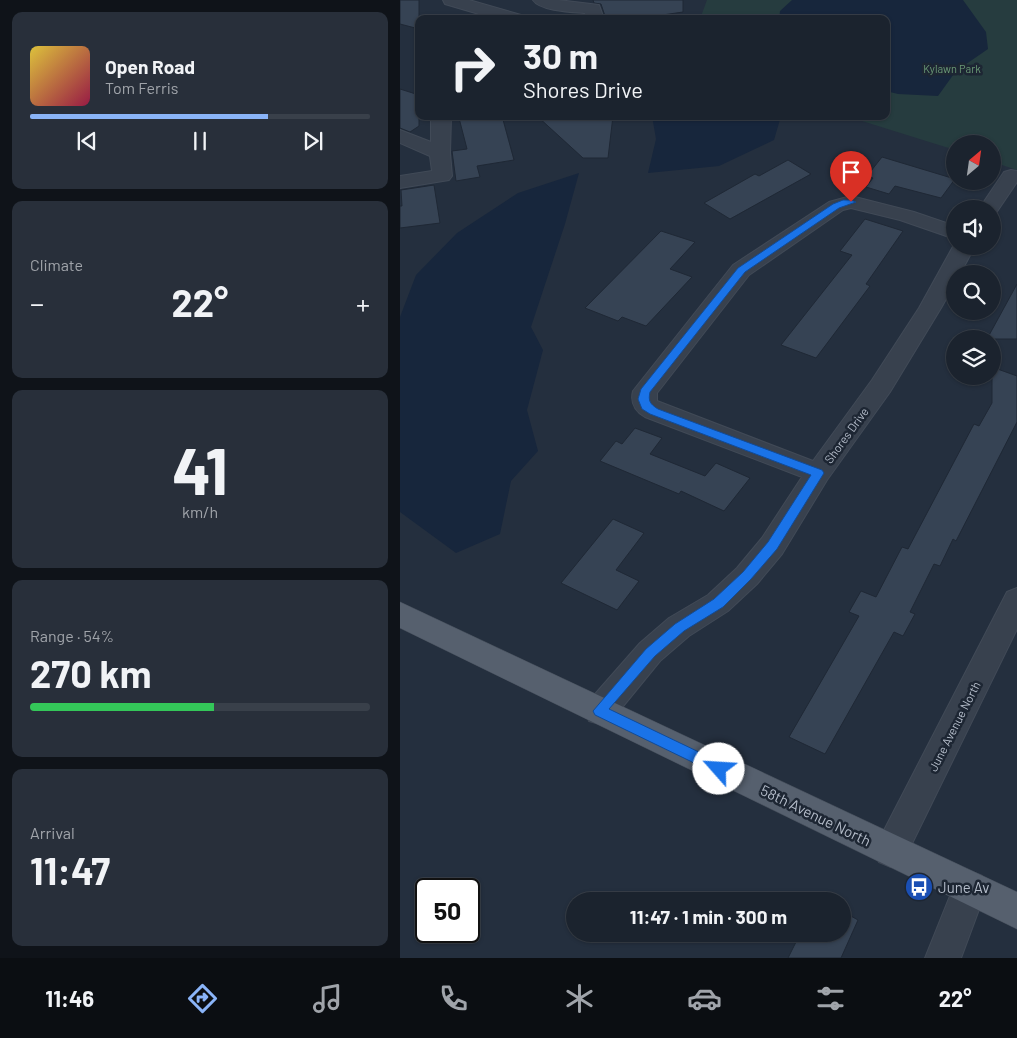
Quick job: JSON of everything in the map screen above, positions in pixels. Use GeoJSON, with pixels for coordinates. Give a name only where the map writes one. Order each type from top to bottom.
{"type":"FeatureCollection","features":[{"type":"Feature","properties":{"kind":"main road","name":"58th Avenue North"},"geometry":{"type":"LineString","coordinates":[[400,614],[1017,911]]}},
{"type":"Feature","properties":{"kind":"street"},"geometry":{"type":"LineString","coordinates":[[451,0],[502,15]]}},
{"type":"Feature","properties":{"kind":"street"},"geometry":{"type":"LineString","coordinates":[[541,0],[556,5],[593,9],[594,15]]}},
{"type":"Feature","properties":{"kind":"street"},"geometry":{"type":"LineString","coordinates":[[400,182],[442,176],[440,153],[441,120]]}},
{"type":"Feature","properties":{"kind":"street"},"geometry":{"type":"LineString","coordinates":[[400,136],[440,153]]}},
{"type":"Feature","properties":{"kind":"street"},"geometry":{"type":"LineString","coordinates":[[995,200],[1011,176]]}},
{"type":"Feature","properties":{"kind":"street"},"geometry":{"type":"LineString","coordinates":[[818,473],[654,412],[646,406],[643,399],[645,391],[741,270],[836,206],[851,202],[907,216],[946,230]]}},
{"type":"Feature","properties":{"kind":"street","name":"Shores Drive"},"geometry":{"type":"LineString","coordinates":[[600,711],[650,652],[679,627],[718,603],[747,576],[772,546],[818,473],[881,386],[930,308],[959,255]]}},
{"type":"Feature","properties":{"kind":"street","name":"June Avenue North"},"geometry":{"type":"LineString","coordinates":[[890,851],[1017,600]]}},
{"type":"Feature","properties":{"kind":"street"},"geometry":{"type":"LineString","coordinates":[[943,958],[970,888]]}},
{"type":"Feature","properties":{"kind":"green space","name":"Kylawn Park"},"geometry":{"type":"Polygon","coordinates":[[[707,0],[1017,0],[1017,170],[1001,165],[1001,135],[946,135],[946,147],[859,120],[890,120],[890,15],[701,15],[707,0]]]}},
{"type":"Feature","properties":{"kind":"water"},"geometry":{"type":"Polygon","coordinates":[[[792,0],[963,0],[986,32],[988,49],[956,71],[938,96],[898,94],[890,92],[890,15],[780,15],[780,11],[792,0]]]}},
{"type":"Feature","properties":{"kind":"water"},"geometry":{"type":"Polygon","coordinates":[[[653,120],[780,120],[774,140],[719,166],[648,173],[656,139],[653,120]]]}},
{"type":"Feature","properties":{"kind":"water"},"geometry":{"type":"Polygon","coordinates":[[[579,173],[565,224],[531,327],[543,350],[527,410],[538,451],[511,481],[500,534],[456,553],[400,512],[400,317],[416,275],[457,233],[518,193],[579,173]]]}},
{"type":"Feature","properties":{"kind":"building"},"geometry":{"type":"Polygon","coordinates":[[[400,0],[419,0],[419,15],[415,15],[415,28],[400,24],[400,0]]]}},
{"type":"Feature","properties":{"kind":"building"},"geometry":{"type":"Polygon","coordinates":[[[593,0],[683,0],[683,12],[662,15],[605,15],[601,4],[594,3],[593,0]]]}},
{"type":"Feature","properties":{"kind":"building"},"geometry":{"type":"Polygon","coordinates":[[[400,89],[415,94],[415,120],[419,120],[419,126],[410,132],[400,128],[400,89]]]}},
{"type":"Feature","properties":{"kind":"building"},"geometry":{"type":"Polygon","coordinates":[[[460,120],[503,120],[514,160],[477,166],[480,177],[456,181],[452,151],[467,149],[460,120]]]}},
{"type":"Feature","properties":{"kind":"building"},"geometry":{"type":"Polygon","coordinates":[[[541,120],[613,120],[608,158],[583,158],[541,120]]]}},
{"type":"Feature","properties":{"kind":"building"},"geometry":{"type":"Polygon","coordinates":[[[882,157],[946,176],[947,190],[941,198],[895,186],[889,194],[866,187],[873,178],[867,176],[882,157]]]}},
{"type":"Feature","properties":{"kind":"building"},"geometry":{"type":"Polygon","coordinates":[[[788,160],[811,174],[730,219],[704,203],[755,174],[759,176],[788,160]]]}},
{"type":"Feature","properties":{"kind":"building"},"geometry":{"type":"Polygon","coordinates":[[[434,185],[440,223],[400,228],[401,190],[434,185]]]}},
{"type":"Feature","properties":{"kind":"building"},"geometry":{"type":"Polygon","coordinates":[[[865,219],[903,231],[866,284],[870,286],[816,358],[781,345],[852,255],[840,251],[865,219]]]}},
{"type":"Feature","properties":{"kind":"building"},"geometry":{"type":"Polygon","coordinates":[[[661,231],[695,242],[670,269],[692,277],[646,326],[622,317],[618,321],[585,308],[661,231]]]}},
{"type":"Feature","properties":{"kind":"building"},"geometry":{"type":"Polygon","coordinates":[[[1017,284],[1017,339],[1001,339],[1001,330],[992,330],[997,320],[1001,320],[1001,313],[1017,284]]]}},
{"type":"Feature","properties":{"kind":"building"},"geometry":{"type":"Polygon","coordinates":[[[1001,370],[1017,376],[1017,422],[956,541],[953,539],[940,566],[934,564],[910,612],[915,614],[903,636],[894,632],[825,754],[789,737],[859,616],[849,612],[861,591],[876,597],[902,547],[908,549],[974,424],[979,426],[992,403],[992,385],[1001,385],[1001,370]]]}},
{"type":"Feature","properties":{"kind":"building"},"geometry":{"type":"Polygon","coordinates":[[[635,428],[662,438],[650,454],[705,476],[716,463],[750,478],[724,511],[681,491],[679,494],[600,461],[616,441],[622,444],[635,428]]]}},
{"type":"Feature","properties":{"kind":"building"},"geometry":{"type":"Polygon","coordinates":[[[613,519],[644,533],[616,570],[639,581],[617,610],[561,583],[613,519]]]}},
{"type":"Feature","properties":{"kind":"building"},"geometry":{"type":"Polygon","coordinates":[[[851,916],[858,920],[851,936],[851,916]]]}},
{"type":"Feature","properties":{"kind":"building"},"geometry":{"type":"Polygon","coordinates":[[[796,942],[848,942],[841,958],[788,958],[796,942]]]}},
{"type":"Feature","properties":{"kind":"place","name":"June Av"},"geometry":{"type":"Point","coordinates":[919,887]}},
{"type":"Feature","properties":{"kind":"route"},"geometry":{"type":"LineString","coordinates":[[719,769],[600,711],[650,652],[679,627],[718,603],[747,576],[772,546],[818,473],[654,412],[646,406],[643,399],[645,391],[741,270],[836,206],[851,202]]}}]}
